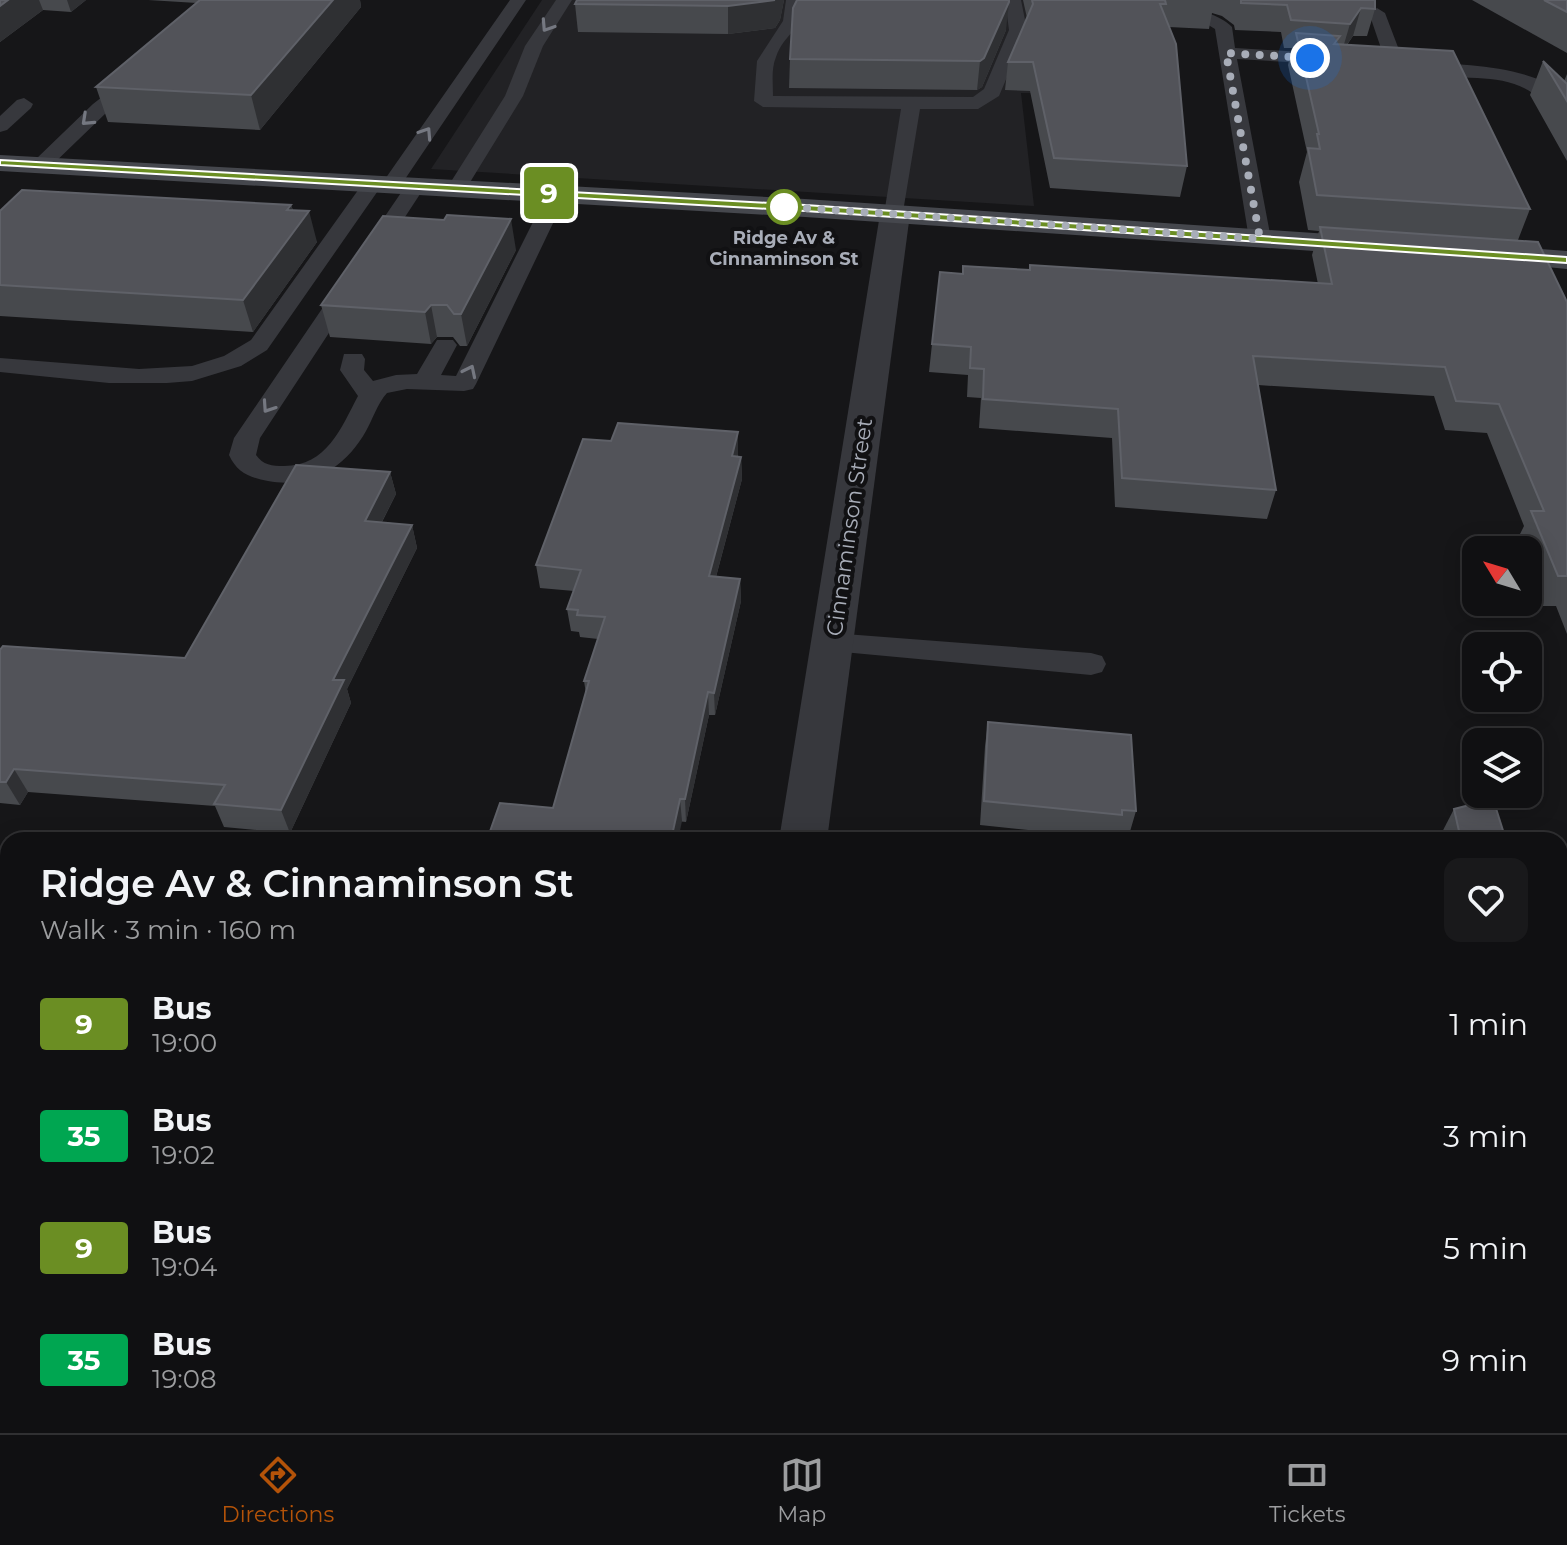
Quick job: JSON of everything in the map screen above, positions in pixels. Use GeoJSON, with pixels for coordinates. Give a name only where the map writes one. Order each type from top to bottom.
{"type":"FeatureCollection","features":[{"type":"Feature","properties":{"kind":"main road"},"geometry":{"type":"LineString","coordinates":[[0,163],[895,214],[1398,248]]}},
{"type":"Feature","properties":{"kind":"main road"},"geometry":{"type":"LineString","coordinates":[[1459,253],[1567,260]]}},
{"type":"Feature","properties":{"kind":"street","name":"Cinnaminson Street"},"geometry":{"type":"LineString","coordinates":[[804,832],[895,214]]}},
{"type":"Feature","properties":{"kind":"lane"},"geometry":{"type":"LineString","coordinates":[[0,365],[159,377],[215,369],[259,345],[394,184],[459,83],[518,0]]}},
{"type":"Feature","properties":{"kind":"lane"},"geometry":{"type":"LineString","coordinates":[[457,188],[514,96],[531,54],[564,0]]}},
{"type":"Feature","properties":{"kind":"lane"},"geometry":{"type":"LineString","coordinates":[[794,0],[794,19],[789,30],[766,57],[763,101],[978,103],[992,92],[1015,42],[1018,30],[1013,0]]}},
{"type":"Feature","properties":{"kind":"lane"},"geometry":{"type":"LineString","coordinates":[[1108,0],[1219,23],[1223,27],[1260,239]]}},
{"type":"Feature","properties":{"kind":"lane"},"geometry":{"type":"LineString","coordinates":[[1226,53],[1395,63],[1377,13]]}},
{"type":"Feature","properties":{"kind":"lane"},"geometry":{"type":"LineString","coordinates":[[42,164],[100,108],[152,68]]}},
{"type":"Feature","properties":{"kind":"lane"},"geometry":{"type":"LineString","coordinates":[[1426,68],[1512,75],[1540,87],[1557,99],[1567,118]]}},
{"type":"Feature","properties":{"kind":"lane"},"geometry":{"type":"LineString","coordinates":[[0,126],[24,104]]}},
{"type":"Feature","properties":{"kind":"lane"},"geometry":{"type":"LineString","coordinates":[[895,214],[911,104]]}},
{"type":"Feature","properties":{"kind":"lane"},"geometry":{"type":"LineString","coordinates":[[394,184],[388,229],[247,438],[242,448],[249,466],[276,474],[312,470],[328,463],[346,444],[371,396],[378,388],[390,383],[464,384],[524,237],[557,194]]}},
{"type":"Feature","properties":{"kind":"lane"},"geometry":{"type":"LineString","coordinates":[[388,229],[417,231]]}},
{"type":"Feature","properties":{"kind":"lane"},"geometry":{"type":"LineString","coordinates":[[425,382],[445,345]]}},
{"type":"Feature","properties":{"kind":"lane"},"geometry":{"type":"LineString","coordinates":[[353,359],[352,370],[371,396]]}},
{"type":"Feature","properties":{"kind":"lane"},"geometry":{"type":"LineString","coordinates":[[832,643],[1091,664]]}},
{"type":"Feature","properties":{"kind":"shaded area"},"geometry":{"type":"Polygon","coordinates":[[[542,0],[1032,0],[1056,93],[1021,93],[1034,206],[431,169],[542,0]]]}},
{"type":"Feature","properties":{"kind":"building"},"geometry":{"type":"Polygon","coordinates":[[[200,0],[333,0],[251,95],[96,87],[200,0]]]}},
{"type":"Feature","properties":{"kind":"building"},"geometry":{"type":"Polygon","coordinates":[[[577,0],[775,0],[728,6],[575,4],[577,0]]]}},
{"type":"Feature","properties":{"kind":"building"},"geometry":{"type":"Polygon","coordinates":[[[797,0],[1009,2],[980,61],[790,59],[793,8],[797,0]]]}},
{"type":"Feature","properties":{"kind":"building"},"geometry":{"type":"Polygon","coordinates":[[[1032,0],[1165,0],[1166,4],[1160,4],[1176,44],[1187,166],[1054,158],[1033,62],[1008,62],[1032,0]]]}},
{"type":"Feature","properties":{"kind":"building"},"geometry":{"type":"Polygon","coordinates":[[[1241,0],[1375,0],[1375,9],[1361,8],[1350,24],[1291,20],[1287,5],[1241,3],[1241,0]]]}},
{"type":"Feature","properties":{"kind":"building"},"geometry":{"type":"Polygon","coordinates":[[[1544,0],[1567,0],[1567,12],[1544,0]]]}},
{"type":"Feature","properties":{"kind":"building"},"geometry":{"type":"Polygon","coordinates":[[[1296,33],[1340,36],[1334,44],[1453,51],[1530,209],[1317,195],[1308,148],[1320,149],[1319,134],[1296,33]]]}},
{"type":"Feature","properties":{"kind":"building"},"geometry":{"type":"Polygon","coordinates":[[[1543,61],[1567,84],[1567,101],[1543,61]]]}},
{"type":"Feature","properties":{"kind":"building"},"geometry":{"type":"Polygon","coordinates":[[[22,190],[291,205],[287,210],[309,211],[243,300],[0,285],[0,211],[22,190]]]}},
{"type":"Feature","properties":{"kind":"building"},"geometry":{"type":"Polygon","coordinates":[[[447,215],[511,219],[461,314],[454,314],[447,305],[431,305],[425,312],[321,305],[383,216],[444,220],[447,215]]]}},
{"type":"Feature","properties":{"kind":"building"},"geometry":{"type":"Polygon","coordinates":[[[1320,227],[1538,242],[1567,302],[1567,576],[1558,576],[1531,511],[1544,511],[1499,404],[1456,401],[1445,367],[1253,356],[1276,490],[1122,478],[1118,409],[983,399],[984,369],[970,368],[971,347],[932,344],[940,272],[963,274],[963,266],[1030,270],[1030,265],[1332,284],[1320,227]]]}},
{"type":"Feature","properties":{"kind":"building"},"geometry":{"type":"Polygon","coordinates":[[[618,423],[738,432],[732,456],[741,457],[709,576],[740,579],[714,693],[708,692],[685,799],[680,799],[673,832],[490,832],[500,803],[553,808],[589,681],[584,681],[605,617],[577,615],[578,610],[567,609],[581,570],[536,565],[583,439],[611,441],[618,423]]]}},
{"type":"Feature","properties":{"kind":"building"},"geometry":{"type":"Polygon","coordinates":[[[296,465],[390,472],[365,521],[412,525],[333,680],[344,680],[281,810],[214,804],[225,785],[14,769],[6,782],[0,782],[0,650],[3,646],[185,658],[296,465]]]}},
{"type":"Feature","properties":{"kind":"building"},"geometry":{"type":"Polygon","coordinates":[[[988,722],[1131,735],[1136,811],[1122,810],[1122,815],[984,801],[988,722]]]}},
{"type":"Feature","properties":{"kind":"building"},"geometry":{"type":"Polygon","coordinates":[[[1462,807],[1496,808],[1503,832],[1459,832],[1454,809],[1462,807]]]}},
{"type":"Feature","properties":{"kind":"bus line","name":"9"},"geometry":{"type":"LineString","coordinates":[[0,163],[805,208],[1567,260]]}},
{"type":"Feature","properties":{"kind":"place","name":"Ridge Av & Cinnaminson St"},"geometry":{"type":"Point","coordinates":[784,207]}},
{"type":"Feature","properties":{"kind":"route"},"geometry":{"type":"LineString","coordinates":[[784,207],[774,206],[1260,239],[1226,53],[1310,58]]}}]}
